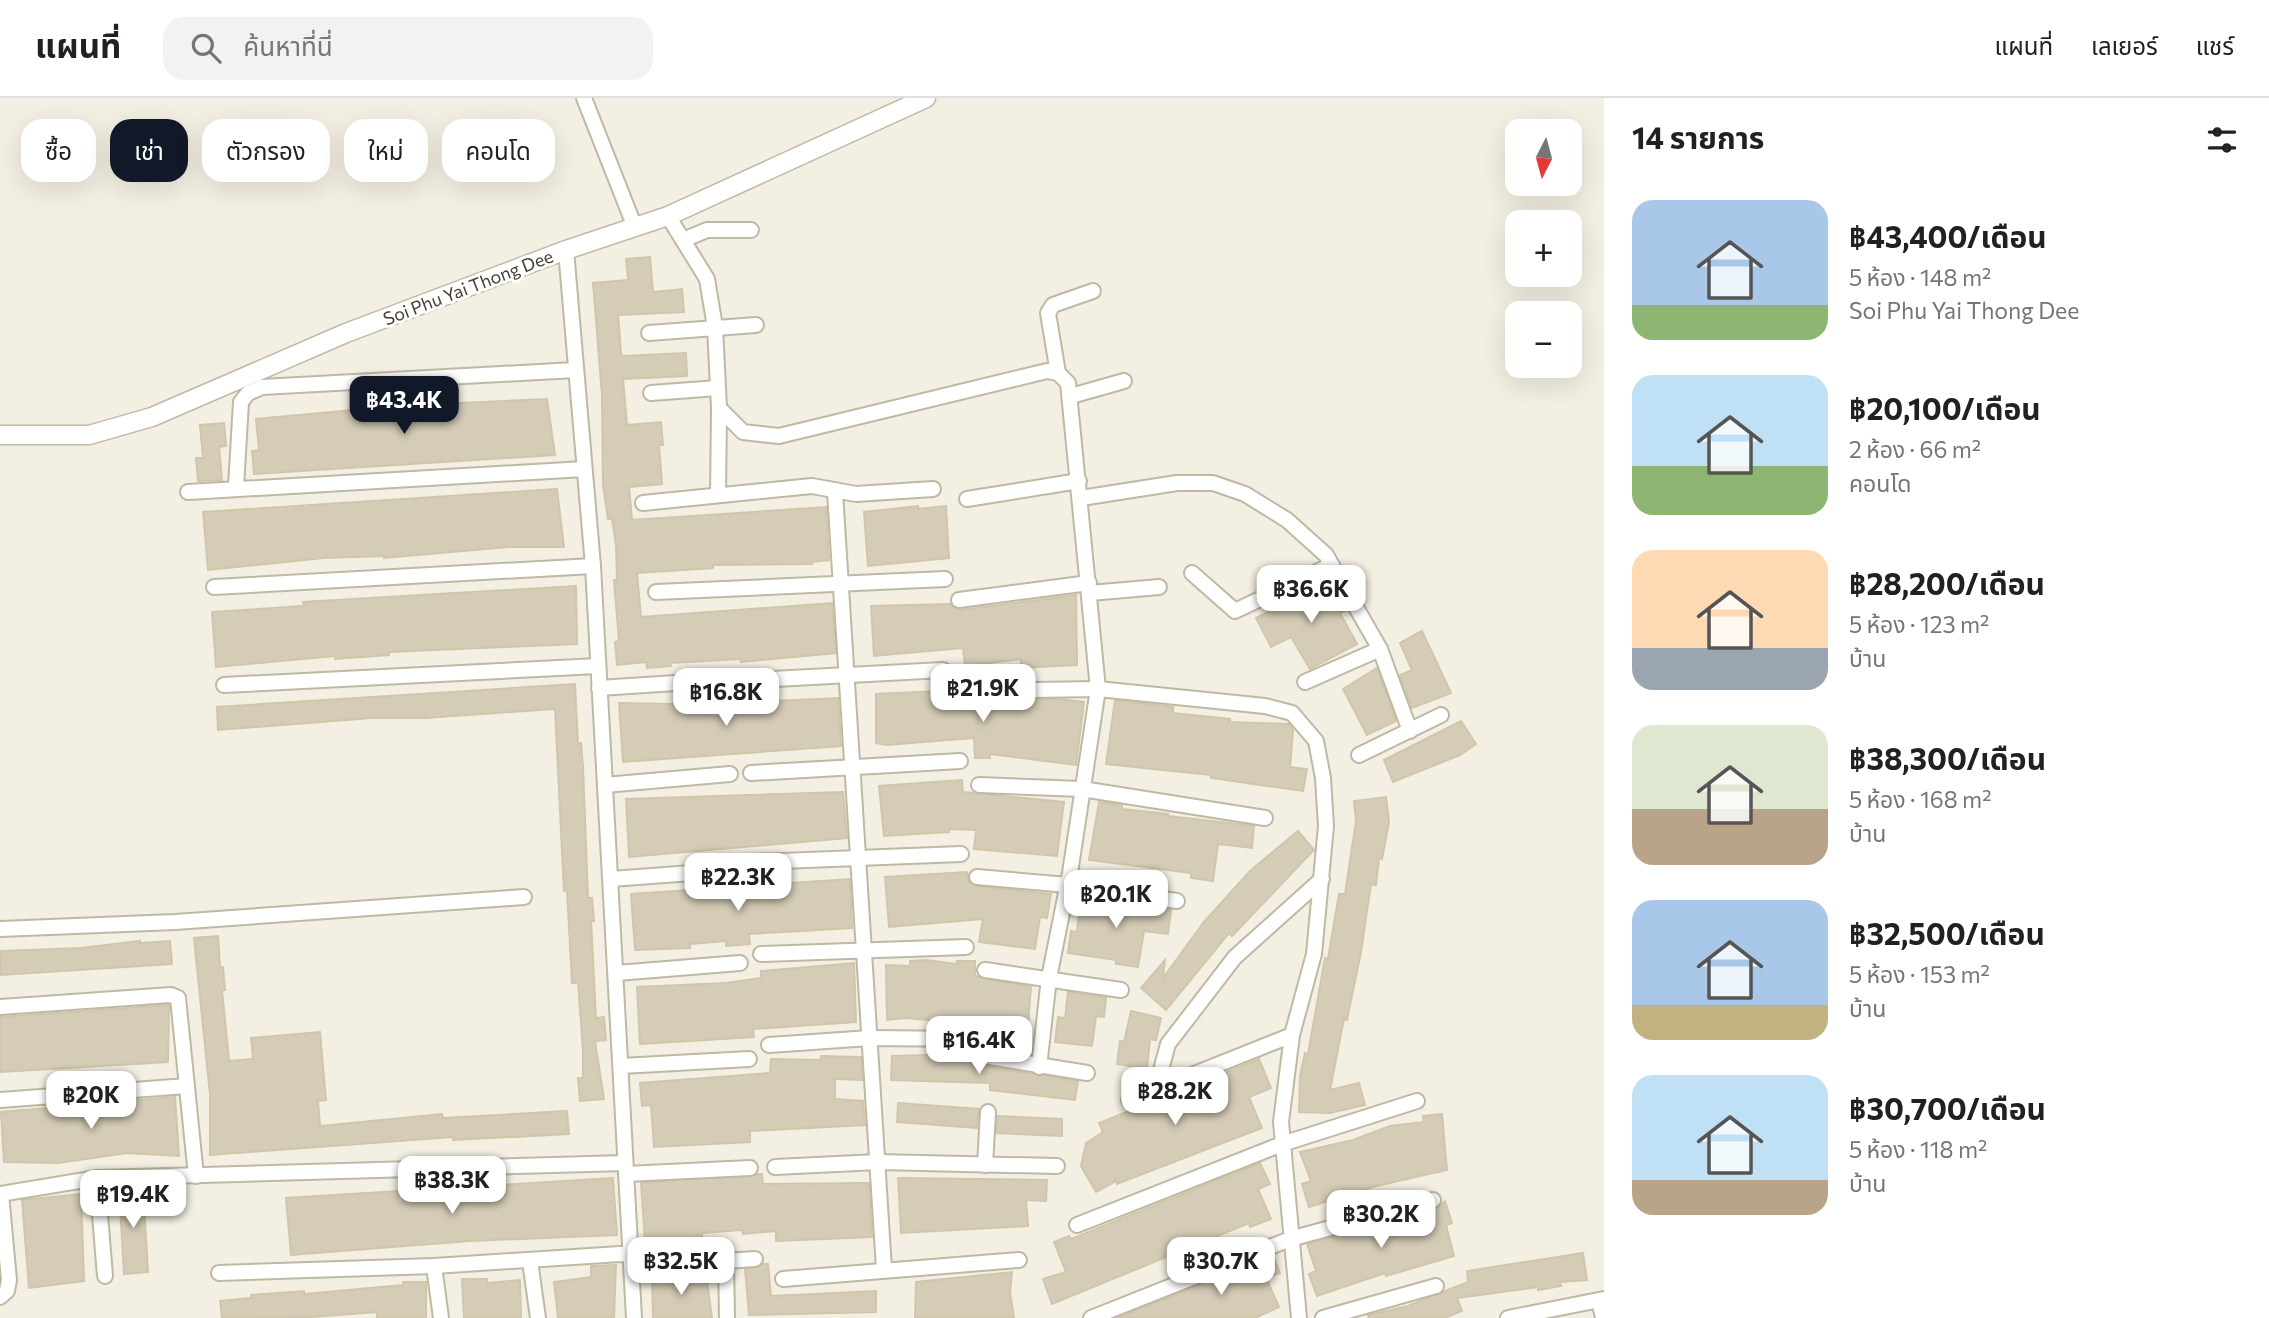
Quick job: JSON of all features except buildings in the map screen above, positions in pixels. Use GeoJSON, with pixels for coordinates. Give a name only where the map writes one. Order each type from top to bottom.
{"type":"FeatureCollection","features":[{"type":"Feature","properties":{"kind":"street","name":"Soi Phu Yai Thong Dee"},"geometry":{"type":"LineString","coordinates":[[0,435],[89,435],[152,418],[346,333],[634,225],[668,216],[926,98]]}},
{"type":"Feature","properties":{"kind":"street"},"geometry":{"type":"LineString","coordinates":[[586,99],[634,225]]}},
{"type":"Feature","properties":{"kind":"street"},"geometry":{"type":"LineString","coordinates":[[668,216],[706,279],[715,327],[719,408],[718,495]]}},
{"type":"Feature","properties":{"kind":"street"},"geometry":{"type":"LineString","coordinates":[[683,240],[707,230],[751,230]]}},
{"type":"Feature","properties":{"kind":"street"},"geometry":{"type":"LineString","coordinates":[[566,250],[593,566],[634,1318]]}},
{"type":"Feature","properties":{"kind":"street"},"geometry":{"type":"LineString","coordinates":[[1058,373],[1048,313],[1053,304],[1093,291]]}},
{"type":"Feature","properties":{"kind":"street"},"geometry":{"type":"LineString","coordinates":[[649,333],[756,325]]}},
{"type":"Feature","properties":{"kind":"street"},"geometry":{"type":"LineString","coordinates":[[236,487],[241,402],[248,393],[262,387],[575,370]]}},
{"type":"Feature","properties":{"kind":"street"},"geometry":{"type":"LineString","coordinates":[[719,408],[743,432],[779,436],[1047,371],[1058,373],[1068,383],[1098,689],[1068,885],[1049,978],[1039,1067]]}},
{"type":"Feature","properties":{"kind":"street"},"geometry":{"type":"LineString","coordinates":[[1071,396],[1124,381]]}},
{"type":"Feature","properties":{"kind":"street"},"geometry":{"type":"LineString","coordinates":[[651,393],[718,388]]}},
{"type":"Feature","properties":{"kind":"street"},"geometry":{"type":"LineString","coordinates":[[188,492],[236,487],[584,469]]}},
{"type":"Feature","properties":{"kind":"street"},"geometry":{"type":"LineString","coordinates":[[967,499],[1079,481]]}},
{"type":"Feature","properties":{"kind":"street"},"geometry":{"type":"LineString","coordinates":[[1081,498],[1177,484],[1213,482],[1245,494],[1287,520],[1326,555],[1380,649],[1410,731]]}},
{"type":"Feature","properties":{"kind":"street"},"geometry":{"type":"LineString","coordinates":[[643,503],[812,486],[856,494],[933,489]]}},
{"type":"Feature","properties":{"kind":"street"},"geometry":{"type":"LineString","coordinates":[[835,492],[884,1269]]}},
{"type":"Feature","properties":{"kind":"street"},"geometry":{"type":"LineString","coordinates":[[1192,573],[1235,611],[1331,565]]}},
{"type":"Feature","properties":{"kind":"street"},"geometry":{"type":"LineString","coordinates":[[214,587],[593,566]]}},
{"type":"Feature","properties":{"kind":"street"},"geometry":{"type":"LineString","coordinates":[[656,592],[945,579]]}},
{"type":"Feature","properties":{"kind":"street"},"geometry":{"type":"LineString","coordinates":[[959,600],[1089,588],[1159,587]]}},
{"type":"Feature","properties":{"kind":"street"},"geometry":{"type":"LineString","coordinates":[[1305,682],[1380,649]]}},
{"type":"Feature","properties":{"kind":"street"},"geometry":{"type":"LineString","coordinates":[[224,685],[598,666]]}},
{"type":"Feature","properties":{"kind":"street"},"geometry":{"type":"LineString","coordinates":[[755,680],[943,670]]}},
{"type":"Feature","properties":{"kind":"street"},"geometry":{"type":"LineString","coordinates":[[599,688],[722,680]]}},
{"type":"Feature","properties":{"kind":"street"},"geometry":{"type":"LineString","coordinates":[[972,691],[1098,689],[1265,706],[1292,713],[1316,741],[1323,778],[1326,826],[1322,879],[1314,954],[1292,1035],[1280,1122],[1299,1318]]}},
{"type":"Feature","properties":{"kind":"street"},"geometry":{"type":"LineString","coordinates":[[1359,755],[1441,715]]}},
{"type":"Feature","properties":{"kind":"street"},"geometry":{"type":"LineString","coordinates":[[751,773],[960,761]]}},
{"type":"Feature","properties":{"kind":"street"},"geometry":{"type":"LineString","coordinates":[[605,785],[730,774]]}},
{"type":"Feature","properties":{"kind":"street"},"geometry":{"type":"LineString","coordinates":[[979,785],[1082,789],[1265,818]]}},
{"type":"Feature","properties":{"kind":"street"},"geometry":{"type":"LineString","coordinates":[[753,862],[961,853]]}},
{"type":"Feature","properties":{"kind":"street"},"geometry":{"type":"LineString","coordinates":[[611,879],[732,870]]}},
{"type":"Feature","properties":{"kind":"street"},"geometry":{"type":"LineString","coordinates":[[977,877],[1068,885],[1177,901]]}},
{"type":"Feature","properties":{"kind":"street"},"geometry":{"type":"LineString","coordinates":[[1166,1087],[1161,1070],[1168,1044],[1235,957],[1322,879]]}},
{"type":"Feature","properties":{"kind":"street"},"geometry":{"type":"LineString","coordinates":[[0,929],[175,922],[524,897]]}},
{"type":"Feature","properties":{"kind":"street"},"geometry":{"type":"LineString","coordinates":[[761,954],[966,947]]}},
{"type":"Feature","properties":{"kind":"street"},"geometry":{"type":"LineString","coordinates":[[617,973],[740,963]]}},
{"type":"Feature","properties":{"kind":"street"},"geometry":{"type":"LineString","coordinates":[[985,970],[1121,990]]}},
{"type":"Feature","properties":{"kind":"street"},"geometry":{"type":"LineString","coordinates":[[0,1007],[171,995],[178,998],[196,1175]]}},
{"type":"Feature","properties":{"kind":"street"},"geometry":{"type":"LineString","coordinates":[[1129,1100],[1292,1035]]}},
{"type":"Feature","properties":{"kind":"street"},"geometry":{"type":"LineString","coordinates":[[769,1045],[870,1038],[973,1039]]}},
{"type":"Feature","properties":{"kind":"street"},"geometry":{"type":"LineString","coordinates":[[990,1057],[1087,1073]]}},
{"type":"Feature","properties":{"kind":"street"},"geometry":{"type":"LineString","coordinates":[[621,1066],[749,1059]]}},
{"type":"Feature","properties":{"kind":"street"},"geometry":{"type":"LineString","coordinates":[[0,1101],[187,1086]]}},
{"type":"Feature","properties":{"kind":"street"},"geometry":{"type":"LineString","coordinates":[[1077,1225],[1282,1144],[1417,1101]]}},
{"type":"Feature","properties":{"kind":"street"},"geometry":{"type":"LineString","coordinates":[[985,1165],[988,1112]]}},
{"type":"Feature","properties":{"kind":"street"},"geometry":{"type":"LineString","coordinates":[[775,1167],[878,1162],[1057,1166]]}},
{"type":"Feature","properties":{"kind":"street"},"geometry":{"type":"LineString","coordinates":[[0,1297],[7,1291],[9,1280],[1,1194],[97,1178],[750,1168]]}},
{"type":"Feature","properties":{"kind":"street"},"geometry":{"type":"LineString","coordinates":[[97,1178],[105,1276]]}},
{"type":"Feature","properties":{"kind":"street"},"geometry":{"type":"LineString","coordinates":[[1091,1318],[1290,1239],[1433,1200]]}},
{"type":"Feature","properties":{"kind":"street"},"geometry":{"type":"LineString","coordinates":[[219,1273],[433,1266],[630,1255],[726,1261],[755,1259]]}},
{"type":"Feature","properties":{"kind":"street"},"geometry":{"type":"LineString","coordinates":[[783,1279],[1020,1260]]}},
{"type":"Feature","properties":{"kind":"street"},"geometry":{"type":"LineString","coordinates":[[530,1261],[538,1318]]}},
{"type":"Feature","properties":{"kind":"street"},"geometry":{"type":"LineString","coordinates":[[726,1261],[727,1318]]}},
{"type":"Feature","properties":{"kind":"street"},"geometry":{"type":"LineString","coordinates":[[433,1266],[441,1318]]}},
{"type":"Feature","properties":{"kind":"street"},"geometry":{"type":"LineString","coordinates":[[1323,1318],[1436,1286]]}},
{"type":"Feature","properties":{"kind":"street"},"geometry":{"type":"LineString","coordinates":[[1508,1318],[1602,1299],[1603,1318]]}}]}
